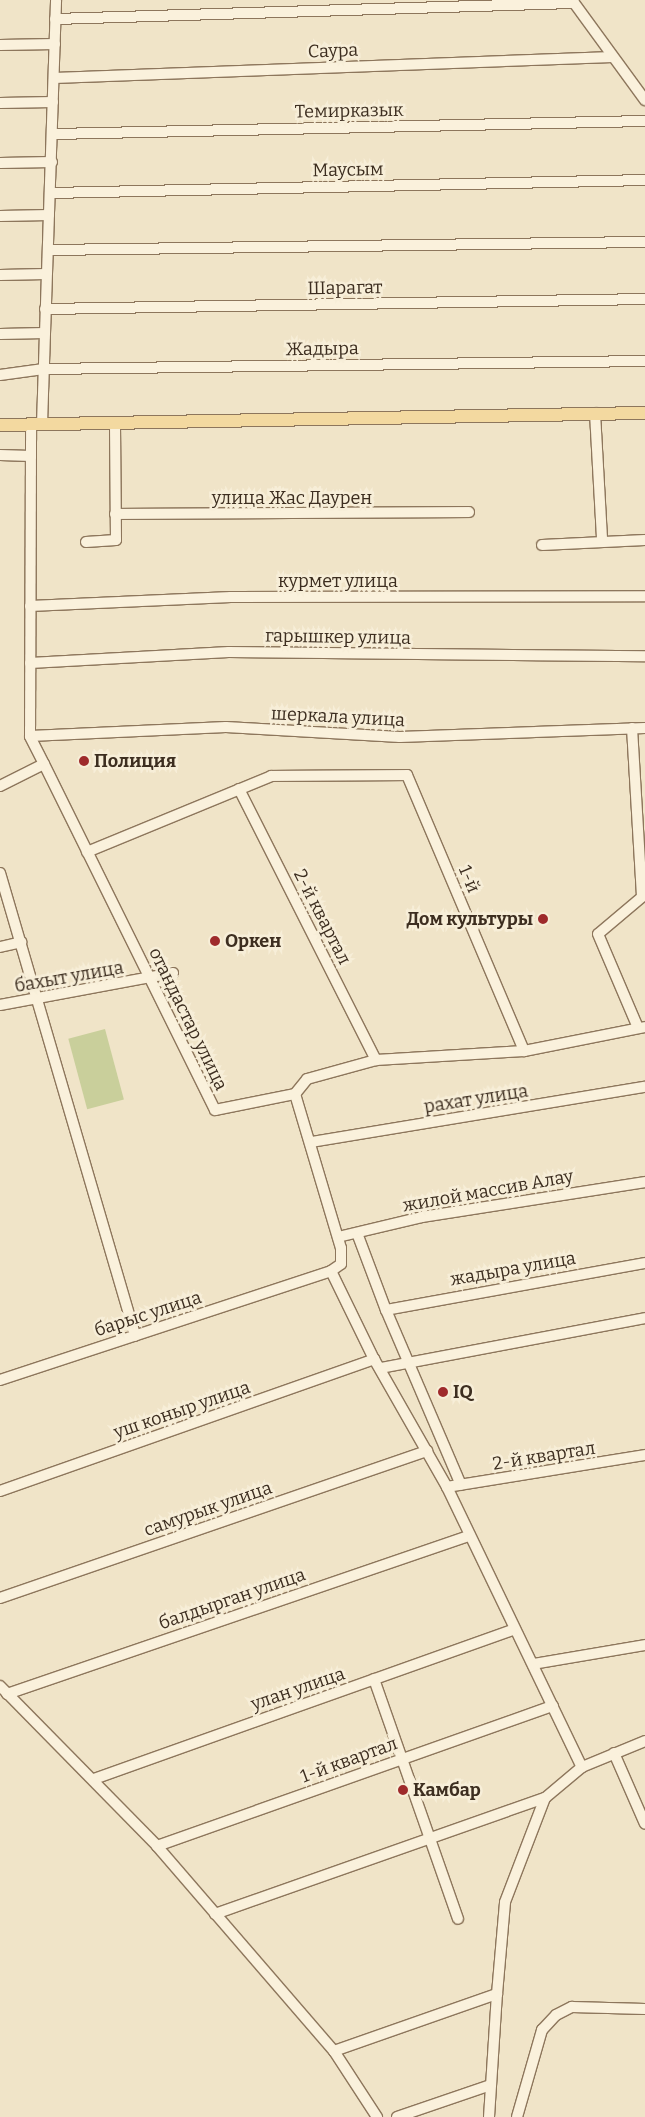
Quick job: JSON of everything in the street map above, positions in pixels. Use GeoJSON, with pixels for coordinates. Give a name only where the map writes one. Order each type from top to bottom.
{"type":"FeatureCollection","features":[{"type":"Feature","properties":{"kind":"main road"},"geometry":{"type":"LineString","coordinates":[[0,425],[645,412]]}},
{"type":"Feature","properties":{"kind":"street"},"geometry":{"type":"LineString","coordinates":[[30,736],[31,456],[44,369],[46,274],[54,134],[56,0]]}},
{"type":"Feature","properties":{"kind":"street"},"geometry":{"type":"LineString","coordinates":[[55,19],[573,2],[645,100]]}},
{"type":"Feature","properties":{"kind":"street"},"geometry":{"type":"LineString","coordinates":[[0,45],[55,44]]}},
{"type":"Feature","properties":{"kind":"street","name":"Саура"},"geometry":{"type":"LineString","coordinates":[[54,78],[613,57]]}},
{"type":"Feature","properties":{"kind":"street"},"geometry":{"type":"LineString","coordinates":[[0,103],[53,102]]}},
{"type":"Feature","properties":{"kind":"street","name":"Темирказык"},"geometry":{"type":"LineString","coordinates":[[54,134],[645,121]]}},
{"type":"Feature","properties":{"kind":"street"},"geometry":{"type":"LineString","coordinates":[[0,162],[52,162]]}},
{"type":"Feature","properties":{"kind":"street","name":"Маусым"},"geometry":{"type":"LineString","coordinates":[[51,192],[645,180]]}},
{"type":"Feature","properties":{"kind":"street"},"geometry":{"type":"LineString","coordinates":[[0,216],[50,215]]}},
{"type":"Feature","properties":{"kind":"street"},"geometry":{"type":"LineString","coordinates":[[48,250],[645,242]]}},
{"type":"Feature","properties":{"kind":"street"},"geometry":{"type":"LineString","coordinates":[[0,275],[46,274]]}},
{"type":"Feature","properties":{"kind":"street","name":"Шарагат"},"geometry":{"type":"LineString","coordinates":[[45,309],[645,299]]}},
{"type":"Feature","properties":{"kind":"street"},"geometry":{"type":"LineString","coordinates":[[0,334],[45,333]]}},
{"type":"Feature","properties":{"kind":"street","name":"Жадыра"},"geometry":{"type":"LineString","coordinates":[[0,375],[44,369],[645,361]]}},
{"type":"Feature","properties":{"kind":"street"},"geometry":{"type":"LineString","coordinates":[[595,413],[602,540]]}},
{"type":"Feature","properties":{"kind":"street"},"geometry":{"type":"LineString","coordinates":[[86,542],[116,540],[115,423]]}},
{"type":"Feature","properties":{"kind":"street"},"geometry":{"type":"LineString","coordinates":[[0,455],[31,456]]}},
{"type":"Feature","properties":{"kind":"street","name":"улица Жас Даурен"},"geometry":{"type":"LineString","coordinates":[[115,514],[469,512]]}},
{"type":"Feature","properties":{"kind":"street"},"geometry":{"type":"LineString","coordinates":[[542,545],[602,540],[645,540]]}},
{"type":"Feature","properties":{"kind":"street","name":"курмет улица"},"geometry":{"type":"LineString","coordinates":[[30,606],[231,597],[645,596]]}},
{"type":"Feature","properties":{"kind":"street","name":"гарышкер улица"},"geometry":{"type":"LineString","coordinates":[[30,663],[229,652],[645,656]]}},
{"type":"Feature","properties":{"kind":"street","name":"шеркала улица"},"geometry":{"type":"LineString","coordinates":[[30,736],[226,727],[400,738],[645,728]]}},
{"type":"Feature","properties":{"kind":"street"},"geometry":{"type":"LineString","coordinates":[[582,1766],[532,1664],[513,1630],[447,1487],[381,1368],[374,1359],[331,1271],[341,1264],[338,1237],[312,1142],[295,1094],[307,1079],[376,1060],[524,1051],[641,1028],[598,934],[642,897],[633,789],[632,728]]}},
{"type":"Feature","properties":{"kind":"street","name":"отандастар улица"},"geometry":{"type":"LineString","coordinates":[[30,736],[215,1110],[295,1094]]}},
{"type":"Feature","properties":{"kind":"street"},"geometry":{"type":"LineString","coordinates":[[0,786],[44,764]]}},
{"type":"Feature","properties":{"kind":"street","name":"1-й"},"geometry":{"type":"LineString","coordinates":[[240,789],[270,776],[407,775],[524,1051]]}},
{"type":"Feature","properties":{"kind":"street"},"geometry":{"type":"LineString","coordinates":[[633,789],[645,788]]}},
{"type":"Feature","properties":{"kind":"street"},"geometry":{"type":"LineString","coordinates":[[88,852],[240,789]]}},
{"type":"Feature","properties":{"kind":"street","name":"2-й квартал"},"geometry":{"type":"LineString","coordinates":[[240,789],[376,1060]]}},
{"type":"Feature","properties":{"kind":"street"},"geometry":{"type":"LineString","coordinates":[[0,873],[39,999],[134,1336]]}},
{"type":"Feature","properties":{"kind":"street"},"geometry":{"type":"LineString","coordinates":[[0,947],[21,942]]}},
{"type":"Feature","properties":{"kind":"street","name":"бахыт улица"},"geometry":{"type":"LineString","coordinates":[[0,1005],[173,974]]}},
{"type":"Feature","properties":{"kind":"street","name":"рахат улица"},"geometry":{"type":"LineString","coordinates":[[312,1142],[645,1088]]}},
{"type":"Feature","properties":{"kind":"street","name":"жилой массив Алау"},"geometry":{"type":"LineString","coordinates":[[338,1237],[422,1217],[645,1182]]}},
{"type":"Feature","properties":{"kind":"street"},"geometry":{"type":"LineString","coordinates":[[357,1233],[404,1360],[461,1485]]}},
{"type":"Feature","properties":{"kind":"street","name":"жадыра улица"},"geometry":{"type":"LineString","coordinates":[[386,1310],[645,1263]]}},
{"type":"Feature","properties":{"kind":"street","name":"барыс улица"},"geometry":{"type":"LineString","coordinates":[[0,1380],[331,1271]]}},
{"type":"Feature","properties":{"kind":"street"},"geometry":{"type":"LineString","coordinates":[[381,1368],[404,1360],[645,1318]]}},
{"type":"Feature","properties":{"kind":"street","name":"уш коныр улица"},"geometry":{"type":"LineString","coordinates":[[0,1491],[374,1359]]}},
{"type":"Feature","properties":{"kind":"street","name":"самурык улица"},"geometry":{"type":"LineString","coordinates":[[0,1598],[427,1451]]}},
{"type":"Feature","properties":{"kind":"street","name":"2-й квартал"},"geometry":{"type":"LineString","coordinates":[[447,1487],[645,1455]]}},
{"type":"Feature","properties":{"kind":"street","name":"балдырган улица"},"geometry":{"type":"LineString","coordinates":[[4,1690],[468,1536]]}},
{"type":"Feature","properties":{"kind":"street","name":"улан улица"},"geometry":{"type":"LineString","coordinates":[[94,1778],[513,1630]]}},
{"type":"Feature","properties":{"kind":"street"},"geometry":{"type":"LineString","coordinates":[[532,1664],[645,1645]]}},
{"type":"Feature","properties":{"kind":"street"},"geometry":{"type":"LineString","coordinates":[[374,1679],[431,1837],[458,1919]]}},
{"type":"Feature","properties":{"kind":"street"},"geometry":{"type":"LineString","coordinates":[[4,1690],[94,1778],[157,1846],[334,2051],[377,2117]]}},
{"type":"Feature","properties":{"kind":"street","name":"1-й квартал"},"geometry":{"type":"LineString","coordinates":[[157,1846],[553,1706]]}},
{"type":"Feature","properties":{"kind":"street"},"geometry":{"type":"LineString","coordinates":[[215,1914],[545,1798],[582,1766],[645,1741]]}},
{"type":"Feature","properties":{"kind":"street"},"geometry":{"type":"LineString","coordinates":[[614,1753],[645,1824]]}},
{"type":"Feature","properties":{"kind":"street"},"geometry":{"type":"LineString","coordinates":[[489,2117],[504,1902],[545,1798]]}},
{"type":"Feature","properties":{"kind":"street"},"geometry":{"type":"LineString","coordinates":[[334,2051],[497,1994]]}},
{"type":"Feature","properties":{"kind":"street"},"geometry":{"type":"LineString","coordinates":[[517,2117],[542,2030],[556,2015],[572,2007],[645,2009]]}},
{"type":"Feature","properties":{"kind":"street"},"geometry":{"type":"LineString","coordinates":[[397,2117],[491,2085]]}},
{"type":"Feature","properties":{"kind":"green space"},"geometry":{"type":"Polygon","coordinates":[[[105,1029],[124,1100],[87,1109],[68,1039],[105,1029]]]}},
{"type":"Feature","properties":{"kind":"place","name":"Полиция"},"geometry":{"type":"Point","coordinates":[84,761]}},
{"type":"Feature","properties":{"kind":"place","name":"Дом культуры"},"geometry":{"type":"Point","coordinates":[543,919]}},
{"type":"Feature","properties":{"kind":"place","name":"Оркен"},"geometry":{"type":"Point","coordinates":[215,941]}},
{"type":"Feature","properties":{"kind":"place","name":"IQ"},"geometry":{"type":"Point","coordinates":[443,1392]}},
{"type":"Feature","properties":{"kind":"place","name":"Камбар"},"geometry":{"type":"Point","coordinates":[403,1790]}}]}
